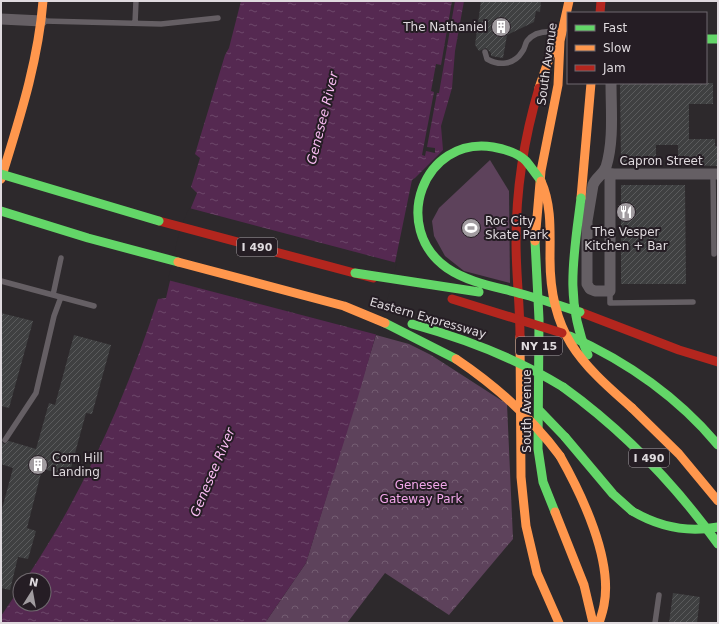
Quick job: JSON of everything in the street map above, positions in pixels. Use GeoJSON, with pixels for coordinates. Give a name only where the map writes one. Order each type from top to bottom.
{"type":"FeatureCollection","features":[{"type":"Feature","properties":{"kind":"main road"},"geometry":{"type":"LineString","coordinates":[[1,179],[7,150],[36,58],[42,21],[43,1]]}},
{"type":"Feature","properties":{"kind":"main road","name":"South Avenue"},"geometry":{"type":"LineString","coordinates":[[568,12],[569,1]]}},
{"type":"Feature","properties":{"kind":"main road"},"geometry":{"type":"LineString","coordinates":[[600,12],[601,1]]}},
{"type":"Feature","properties":{"kind":"main road","name":"South Avenue"},"geometry":{"type":"LineString","coordinates":[[567,18],[559,61],[558,85],[541,171],[536,217],[535,260],[539,319],[538,449],[543,482],[584,585],[593,623]]}},
{"type":"Feature","properties":{"kind":"main road"},"geometry":{"type":"LineString","coordinates":[[559,623],[544,591],[533,560],[522,508],[520,477],[520,311],[516,241],[519,186],[536,100],[545,67],[565,34]]}},
{"type":"Feature","properties":{"kind":"main road"},"geometry":{"type":"LineString","coordinates":[[707,39],[718,39]]}},
{"type":"Feature","properties":{"kind":"main road"},"geometry":{"type":"LineString","coordinates":[[559,61],[563,49],[567,44]]}},
{"type":"Feature","properties":{"kind":"main road"},"geometry":{"type":"LineString","coordinates":[[591,84],[573,279],[577,326],[585,349],[594,365],[632,408]]}},
{"type":"Feature","properties":{"kind":"main road"},"geometry":{"type":"LineString","coordinates":[[718,362],[679,350],[580,312],[573,310],[554,304],[533,297],[471,279],[453,272],[439,261],[423,238],[419,226],[417,207],[419,195],[424,182],[438,163],[462,149],[486,146],[498,147],[514,153],[527,162],[543,185],[547,200],[551,285],[554,301],[555,308],[564,334],[581,362],[632,408],[679,454],[718,501]]}},
{"type":"Feature","properties":{"kind":"main road","name":"I 490"},"geometry":{"type":"LineString","coordinates":[[1,174],[113,208],[355,273]]}},
{"type":"Feature","properties":{"kind":"main road","name":"I 490"},"geometry":{"type":"LineString","coordinates":[[1,211],[88,238],[344,306]]}},
{"type":"Feature","properties":{"kind":"main road"},"geometry":{"type":"LineString","coordinates":[[355,273],[463,289],[580,312]]}},
{"type":"Feature","properties":{"kind":"main road","name":"Eastern Expressway"},"geometry":{"type":"LineString","coordinates":[[355,273],[441,296],[562,333],[598,348],[646,377],[689,413],[718,445]]}},
{"type":"Feature","properties":{"kind":"main road"},"geometry":{"type":"LineString","coordinates":[[344,306],[402,331],[523,399],[549,419],[617,498],[632,511],[656,523],[680,528],[700,530],[718,527]]}},
{"type":"Feature","properties":{"kind":"main road","name":"Eastern Expressway"},"geometry":{"type":"LineString","coordinates":[[344,306],[470,341],[510,357],[563,387],[620,430],[652,460],[685,499],[718,544]]}},
{"type":"Feature","properties":{"kind":"main road"},"geometry":{"type":"LineString","coordinates":[[456,360],[496,387],[514,402],[535,424],[560,456],[587,508],[599,546],[605,600],[599,623]]}},
{"type":"Feature","properties":{"kind":"street"},"geometry":{"type":"LineString","coordinates":[[1,19],[42,21]]}},
{"type":"Feature","properties":{"kind":"street"},"geometry":{"type":"LineString","coordinates":[[607,173],[594,182],[588,214],[587,278],[588,287],[592,290],[610,291],[607,162],[610,134],[611,84]]}},
{"type":"Feature","properties":{"kind":"street","name":"Capron Street"},"geometry":{"type":"LineString","coordinates":[[607,173],[716,174]]}},
{"type":"Feature","properties":{"kind":"lane"},"geometry":{"type":"LineString","coordinates":[[135,23],[136,1]]}},
{"type":"Feature","properties":{"kind":"lane"},"geometry":{"type":"LineString","coordinates":[[42,21],[135,23],[185,22],[218,18]]}},
{"type":"Feature","properties":{"kind":"lane"},"geometry":{"type":"LineString","coordinates":[[485,52],[487,59],[491,62],[497,64],[510,63],[519,56],[527,42],[534,36],[547,31],[565,34]]}},
{"type":"Feature","properties":{"kind":"lane"},"geometry":{"type":"LineString","coordinates":[[714,254],[716,174]]}},
{"type":"Feature","properties":{"kind":"lane"},"geometry":{"type":"LineString","coordinates":[[53,295],[61,258]]}},
{"type":"Feature","properties":{"kind":"lane"},"geometry":{"type":"LineString","coordinates":[[1,281],[94,306]]}},
{"type":"Feature","properties":{"kind":"lane"},"geometry":{"type":"LineString","coordinates":[[610,291],[610,303],[693,302]]}},
{"type":"Feature","properties":{"kind":"lane"},"geometry":{"type":"LineString","coordinates":[[5,440],[36,393],[54,316],[61,297]]}},
{"type":"Feature","properties":{"kind":"lane"},"geometry":{"type":"LineString","coordinates":[[655,623],[659,595]]}},
{"type":"Feature","properties":{"kind":"green space","name":"Roc City Skate Park"},"geometry":{"type":"Polygon","coordinates":[[[490,160],[509,191],[510,283],[464,271],[445,256],[434,236],[432,221],[439,208],[490,160]]]}},
{"type":"Feature","properties":{"kind":"green space","name":"Genesee Gateway Park"},"geometry":{"type":"Polygon","coordinates":[[[376,335],[409,344],[431,355],[507,404],[513,539],[449,615],[385,573],[347,623],[265,623],[306,563],[376,335]]]}},
{"type":"Feature","properties":{"kind":"water","name":"Genesee River"},"geometry":{"type":"Polygon","coordinates":[[[241,1],[452,1],[441,65],[436,64],[431,91],[434,92],[422,155],[425,156],[426,151],[435,153],[435,148],[427,147],[437,93],[439,93],[455,1],[464,1],[455,51],[452,88],[441,126],[443,150],[412,180],[391,282],[358,397],[306,563],[265,623],[1,623],[1,616],[12,600],[12,612],[52,612],[52,572],[30,572],[66,514],[84,479],[132,372],[158,299],[166,298],[182,230],[197,193],[191,187],[200,158],[195,154],[225,55],[229,48],[241,1]]]}},
{"type":"Feature","properties":{"kind":"pier"},"geometry":{"type":"Polygon","coordinates":[[[189,208],[397,263],[378,335],[168,280],[180,229],[189,208]]]}},
{"type":"Feature","properties":{"kind":"building","name":"The Nathaniel"},"geometry":{"type":"Polygon","coordinates":[[[481,1],[541,1],[540,12],[536,11],[534,22],[507,35],[503,58],[491,56],[491,53],[486,48],[479,51],[475,45],[481,1]]]}},
{"type":"Feature","properties":{"kind":"building"},"geometry":{"type":"Polygon","coordinates":[[[713,83],[713,104],[689,104],[689,139],[715,139],[715,146],[718,146],[718,166],[678,165],[678,145],[656,145],[656,165],[621,164],[620,84],[713,83]]]}},
{"type":"Feature","properties":{"kind":"building"},"geometry":{"type":"Polygon","coordinates":[[[621,185],[685,185],[686,284],[621,284],[621,185]]]}},
{"type":"Feature","properties":{"kind":"building"},"geometry":{"type":"Polygon","coordinates":[[[1,313],[33,321],[9,408],[1,406],[1,313]]]}},
{"type":"Feature","properties":{"kind":"building","name":"Corn Hill Landing"},"geometry":{"type":"Polygon","coordinates":[[[74,335],[111,345],[92,414],[86,413],[69,475],[42,469],[27,528],[36,531],[28,559],[18,557],[14,572],[12,572],[10,590],[1,588],[1,513],[13,468],[1,464],[1,441],[4,444],[9,441],[36,449],[49,403],[55,405],[74,335]]]}},
{"type":"Feature","properties":{"kind":"building"},"geometry":{"type":"Polygon","coordinates":[[[673,593],[700,597],[697,623],[669,623],[673,593]]]}},
{"type":"Feature","properties":{"kind":"traffic: fast"},"geometry":{"type":"LineString","coordinates":[[707,39],[718,39]]}},
{"type":"Feature","properties":{"kind":"traffic: fast"},"geometry":{"type":"LineString","coordinates":[[541,181],[528,163],[523,158],[515,154],[493,147],[469,147],[448,156],[433,170],[422,188],[418,209],[420,231],[430,251],[447,268],[456,273],[483,284],[529,296],[580,312]]}},
{"type":"Feature","properties":{"kind":"traffic: fast"},"geometry":{"type":"LineString","coordinates":[[1,174],[159,221]]}},
{"type":"Feature","properties":{"kind":"traffic: fast"},"geometry":{"type":"LineString","coordinates":[[581,198],[574,258],[573,296],[576,316],[588,355]]}},
{"type":"Feature","properties":{"kind":"traffic: fast"},"geometry":{"type":"LineString","coordinates":[[1,211],[88,238],[178,262]]}},
{"type":"Feature","properties":{"kind":"traffic: fast"},"geometry":{"type":"LineString","coordinates":[[535,241],[539,319],[538,449],[543,482],[555,512]]}},
{"type":"Feature","properties":{"kind":"traffic: fast"},"geometry":{"type":"LineString","coordinates":[[355,273],[479,292]]}},
{"type":"Feature","properties":{"kind":"traffic: fast"},"geometry":{"type":"LineString","coordinates":[[385,323],[456,359]]}},
{"type":"Feature","properties":{"kind":"traffic: fast"},"geometry":{"type":"LineString","coordinates":[[412,324],[452,336],[490,350],[527,367],[563,387]]}},
{"type":"Feature","properties":{"kind":"traffic: fast"},"geometry":{"type":"LineString","coordinates":[[570,336],[612,357],[650,382],[686,411],[718,445]]}},
{"type":"Feature","properties":{"kind":"traffic: fast"},"geometry":{"type":"LineString","coordinates":[[563,387],[607,422],[647,459],[684,500],[718,544]]}},
{"type":"Feature","properties":{"kind":"traffic: fast"},"geometry":{"type":"LineString","coordinates":[[540,411],[565,437]]}},
{"type":"Feature","properties":{"kind":"traffic: fast"},"geometry":{"type":"LineString","coordinates":[[565,437],[613,494],[632,511]]}},
{"type":"Feature","properties":{"kind":"traffic: fast"},"geometry":{"type":"LineString","coordinates":[[632,511],[642,517],[663,525],[684,529],[707,529],[718,527]]}},
{"type":"Feature","properties":{"kind":"traffic: slow"},"geometry":{"type":"LineString","coordinates":[[1,179],[27,91],[37,47],[43,1]]}},
{"type":"Feature","properties":{"kind":"traffic: slow"},"geometry":{"type":"LineString","coordinates":[[535,241],[541,171],[558,85],[560,41],[569,1]]}},
{"type":"Feature","properties":{"kind":"traffic: slow"},"geometry":{"type":"LineString","coordinates":[[539,88],[550,56],[561,33]]}},
{"type":"Feature","properties":{"kind":"traffic: slow"},"geometry":{"type":"LineString","coordinates":[[581,198],[591,84]]}},
{"type":"Feature","properties":{"kind":"traffic: slow"},"geometry":{"type":"LineString","coordinates":[[541,181],[545,190],[549,209],[551,285],[555,307],[562,327],[571,344],[583,360],[597,376],[632,408]]}},
{"type":"Feature","properties":{"kind":"traffic: slow"},"geometry":{"type":"LineString","coordinates":[[178,262],[344,306],[385,323]]}},
{"type":"Feature","properties":{"kind":"traffic: slow"},"geometry":{"type":"LineString","coordinates":[[520,337],[521,477],[526,526],[537,573],[559,623]]}},
{"type":"Feature","properties":{"kind":"traffic: slow"},"geometry":{"type":"LineString","coordinates":[[456,359],[499,391],[525,415],[560,456]]}},
{"type":"Feature","properties":{"kind":"traffic: slow"},"geometry":{"type":"LineString","coordinates":[[632,408],[679,454],[718,501]]}},
{"type":"Feature","properties":{"kind":"traffic: slow"},"geometry":{"type":"LineString","coordinates":[[560,456],[586,508],[600,548],[606,587],[603,612],[599,623]]}},
{"type":"Feature","properties":{"kind":"traffic: slow"},"geometry":{"type":"LineString","coordinates":[[555,512],[584,585],[593,623]]}},
{"type":"Feature","properties":{"kind":"traffic: jam"},"geometry":{"type":"LineString","coordinates":[[600,12],[601,1]]}},
{"type":"Feature","properties":{"kind":"traffic: jam"},"geometry":{"type":"LineString","coordinates":[[520,337],[516,254],[517,203],[525,145],[539,88]]}},
{"type":"Feature","properties":{"kind":"traffic: jam"},"geometry":{"type":"LineString","coordinates":[[159,221],[373,278]]}},
{"type":"Feature","properties":{"kind":"traffic: jam"},"geometry":{"type":"LineString","coordinates":[[452,299],[562,333]]}},
{"type":"Feature","properties":{"kind":"traffic: jam"},"geometry":{"type":"LineString","coordinates":[[580,312],[679,350],[718,362]]}},
{"type":"Feature","properties":{"kind":"place","name":"The Nathaniel"},"geometry":{"type":"Point","coordinates":[501,27]}},
{"type":"Feature","properties":{"kind":"place","name":"The Vesper Kitchen + Bar"},"geometry":{"type":"Point","coordinates":[626,212]}},
{"type":"Feature","properties":{"kind":"place","name":"Roc City Skate Park"},"geometry":{"type":"Point","coordinates":[471,228]}},
{"type":"Feature","properties":{"kind":"place","name":"Corn Hill Landing"},"geometry":{"type":"Point","coordinates":[38,465]}}]}
